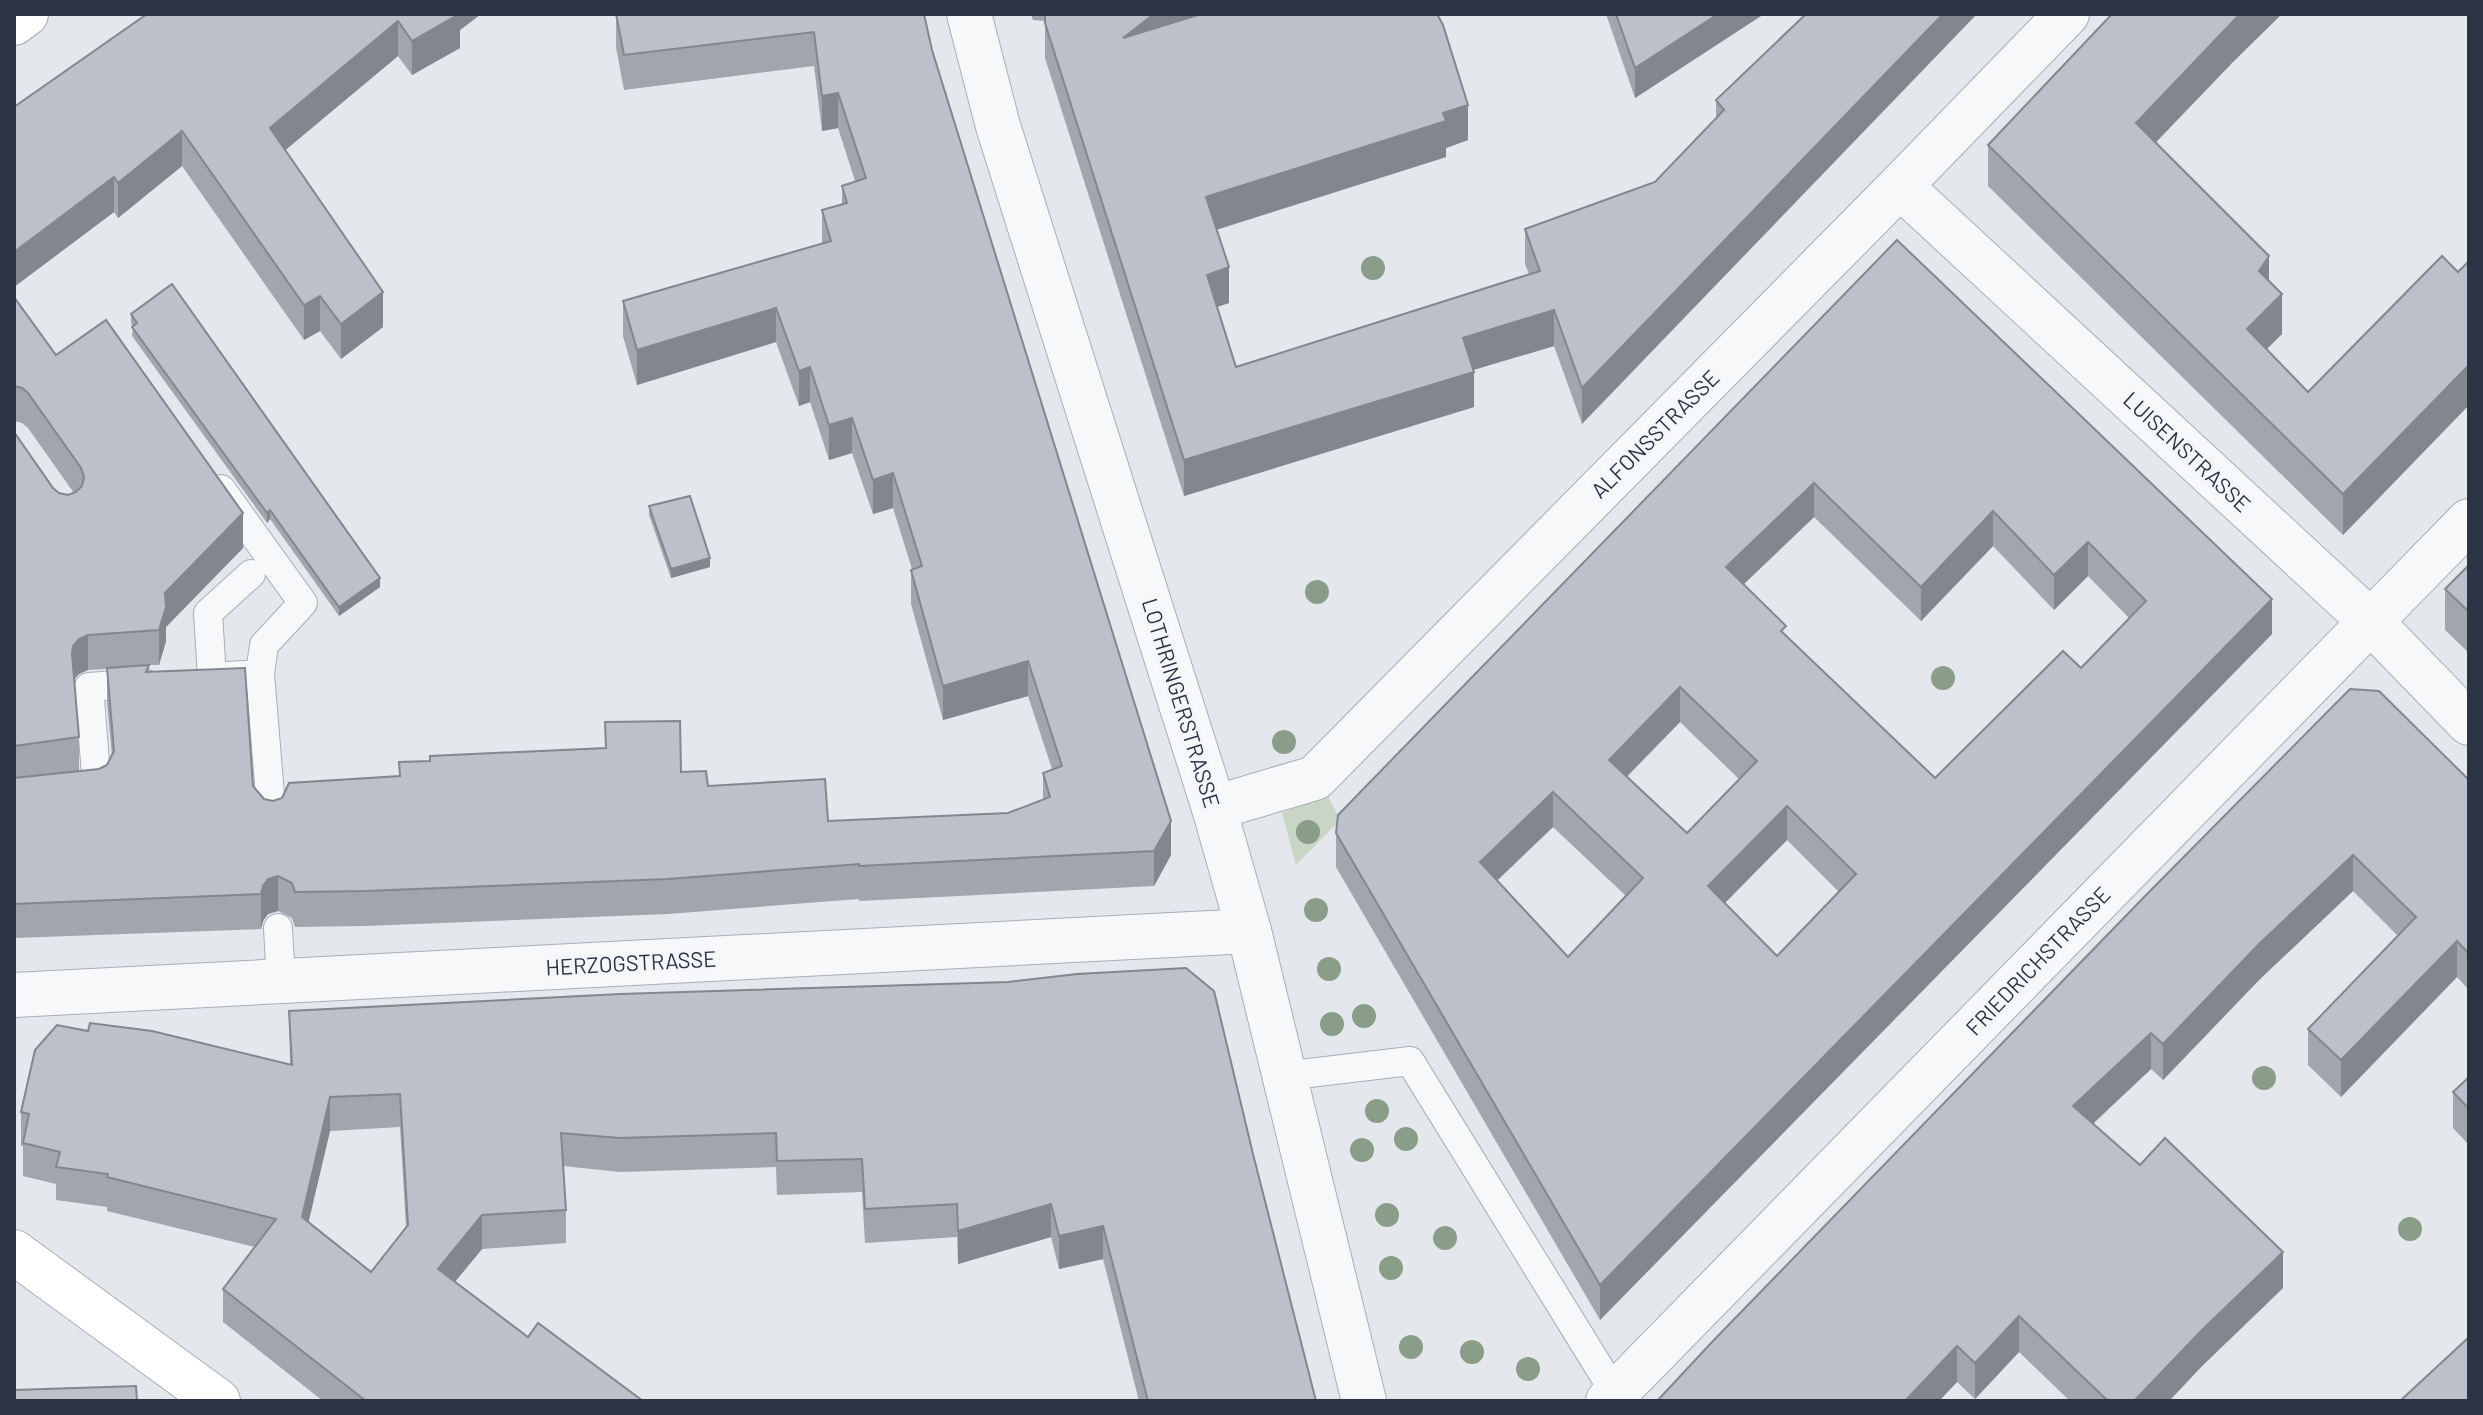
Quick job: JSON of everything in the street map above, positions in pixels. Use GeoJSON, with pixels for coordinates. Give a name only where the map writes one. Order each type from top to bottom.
{"type":"FeatureCollection","features":[{"type":"Feature","properties":{"kind":"street"},"geometry":{"type":"LineString","coordinates":[[14,23],[26,14]]}},
{"type":"Feature","properties":{"kind":"street","name":"LOTHRINGERSTRASSE"},"geometry":{"type":"LineString","coordinates":[[969,14],[998,126],[1214,808],[1249,931],[1364,1401]]}},
{"type":"Feature","properties":{"kind":"street","name":"ALFONSSTRASSE"},"geometry":{"type":"LineString","coordinates":[[1214,808],[1315,778],[2067,14]]}},
{"type":"Feature","properties":{"kind":"street","name":"LUISENSTRASSE"},"geometry":{"type":"LineString","coordinates":[[1900,186],[2370,621],[2469,723]]}},
{"type":"Feature","properties":{"kind":"street","name":"FRIEDRICHSTRASSE"},"geometry":{"type":"LineString","coordinates":[[1611,1397],[2469,521]]}},
{"type":"Feature","properties":{"kind":"street","name":"HERZOGSTRASSE"},"geometry":{"type":"LineString","coordinates":[[14,995],[1249,931]]}},
{"type":"Feature","properties":{"kind":"street"},"geometry":{"type":"LineString","coordinates":[[14,1252],[218,1401]]}},
{"type":"Feature","properties":{"kind":"lane"},"geometry":{"type":"LineString","coordinates":[[203,464],[303,603],[264,645],[260,674],[272,819]]}},
{"type":"Feature","properties":{"kind":"lane"},"geometry":{"type":"LineString","coordinates":[[212,677],[208,613],[251,574]]}},
{"type":"Feature","properties":{"kind":"lane"},"geometry":{"type":"LineString","coordinates":[[14,796],[97,787],[89,687],[260,674]]}},
{"type":"Feature","properties":{"kind":"lane"},"geometry":{"type":"LineString","coordinates":[[278,928],[281,982]]}},
{"type":"Feature","properties":{"kind":"lane"},"geometry":{"type":"LineString","coordinates":[[1284,1076],[1410,1061],[1611,1397]]}},
{"type":"Feature","properties":{"kind":"green space"},"geometry":{"type":"Polygon","coordinates":[[[1327,794],[1340,820],[1296,865],[1282,813],[1327,794]]]}},
{"type":"Feature","properties":{"kind":"building"},"geometry":{"type":"Polygon","coordinates":[[[147,14],[459,14],[412,41],[398,21],[270,128],[383,292],[341,324],[320,296],[304,305],[182,131],[118,183],[114,177],[14,252],[14,107],[147,14]]]}},
{"type":"Feature","properties":{"kind":"building"},"geometry":{"type":"Polygon","coordinates":[[[616,14],[924,14],[932,50],[1171,821],[1154,851],[859,864],[668,879],[366,891],[295,892],[292,883],[278,876],[268,879],[261,894],[14,904],[14,778],[99,769],[107,765],[114,751],[107,668],[149,665],[146,672],[245,668],[253,786],[264,799],[273,801],[282,798],[289,783],[400,776],[399,762],[430,761],[430,756],[606,748],[605,722],[680,721],[681,772],[706,771],[708,786],[825,779],[828,821],[1008,813],[1050,797],[1043,773],[1062,766],[1028,661],[943,686],[911,570],[922,566],[893,473],[873,480],[852,418],[829,425],[810,367],[799,371],[776,308],[637,350],[623,301],[831,241],[822,210],[847,203],[842,186],[866,178],[838,93],[822,96],[814,32],[624,55],[616,14]]]}},
{"type":"Feature","properties":{"kind":"building"},"geometry":{"type":"Polygon","coordinates":[[[1045,14],[1154,14],[1123,38],[1201,14],[1437,14],[1443,25],[1468,105],[1443,113],[1446,121],[1206,197],[1229,267],[1207,275],[1236,367],[1540,271],[1525,229],[1655,182],[1724,110],[1716,100],[1806,14],[1943,14],[1582,388],[1554,310],[1463,338],[1474,372],[1184,460],[1045,23],[1045,14]]]}},
{"type":"Feature","properties":{"kind":"building"},"geometry":{"type":"Polygon","coordinates":[[[1616,14],[1718,14],[1635,68],[1616,14]]]}},
{"type":"Feature","properties":{"kind":"building"},"geometry":{"type":"Polygon","coordinates":[[[2112,14],[2240,14],[2136,123],[2269,256],[2259,271],[2282,294],[2247,329],[2308,392],[2442,256],[2458,272],[2469,261],[2469,365],[2343,494],[1988,145],[2112,14]]]}},
{"type":"Feature","properties":{"kind":"building"},"geometry":{"type":"Polygon","coordinates":[[[1897,240],[2272,599],[1600,1285],[1336,833],[1338,815],[1897,240]],[[1814,483],[1726,567],[1786,626],[1781,631],[1935,778],[2063,651],[2081,668],[2146,601],[2088,542],[2054,575],[1993,511],[1921,587],[1814,483]],[[1680,687],[1609,760],[1687,833],[1757,761],[1680,687]],[[1553,792],[1480,862],[1568,957],[1643,878],[1553,792]],[[1787,806],[1708,886],[1777,956],[1856,874],[1787,806]]]}},
{"type":"Feature","properties":{"kind":"building"},"geometry":{"type":"Polygon","coordinates":[[[172,284],[380,578],[339,607],[132,327],[137,323],[131,314],[172,284]]]}},
{"type":"Feature","properties":{"kind":"building"},"geometry":{"type":"Polygon","coordinates":[[[14,297],[56,355],[106,320],[243,513],[165,593],[166,607],[159,630],[88,635],[73,646],[79,737],[14,746],[14,432],[59,493],[68,495],[76,492],[82,486],[84,477],[81,468],[28,393],[14,386],[14,297]]]}},
{"type":"Feature","properties":{"kind":"building"},"geometry":{"type":"Polygon","coordinates":[[[690,496],[710,558],[671,569],[649,506],[690,496]]]}},
{"type":"Feature","properties":{"kind":"building"},"geometry":{"type":"Polygon","coordinates":[[[2469,565],[2469,612],[2445,589],[2469,565]]]}},
{"type":"Feature","properties":{"kind":"building"},"geometry":{"type":"Polygon","coordinates":[[[2350,689],[2379,691],[2469,780],[2469,954],[2457,941],[2341,1060],[2308,1029],[2416,917],[2353,855],[2259,944],[2163,1044],[2151,1033],[2073,1106],[2140,1165],[2165,1138],[2283,1252],[2134,1401],[2108,1401],[2019,1316],[1975,1363],[1957,1346],[1905,1401],[1657,1401],[2149,892],[2350,689]]]}},
{"type":"Feature","properties":{"kind":"building"},"geometry":{"type":"Polygon","coordinates":[[[1186,968],[1214,991],[1316,1401],[1148,1401],[1103,1226],[1059,1236],[1051,1204],[958,1231],[957,1204],[865,1209],[862,1159],[777,1161],[776,1133],[620,1138],[561,1133],[566,1210],[482,1215],[438,1269],[528,1337],[538,1323],[643,1401],[366,1401],[223,1289],[276,1219],[107,1177],[108,1174],[56,1167],[60,1152],[23,1143],[29,1114],[21,1112],[35,1050],[57,1025],[88,1031],[90,1023],[152,1031],[292,1065],[289,1011],[620,994],[1008,982],[1077,974],[1186,968]],[[400,1094],[330,1097],[302,1217],[371,1272],[408,1225],[400,1094]]]}},
{"type":"Feature","properties":{"kind":"building"},"geometry":{"type":"Polygon","coordinates":[[[2469,1077],[2469,1109],[2453,1092],[2469,1077]]]}},
{"type":"Feature","properties":{"kind":"building"},"geometry":{"type":"Polygon","coordinates":[[[2469,1337],[2469,1401],[2400,1401],[2469,1337]]]}},
{"type":"Feature","properties":{"kind":"building"},"geometry":{"type":"Polygon","coordinates":[[[136,1386],[137,1401],[14,1401],[14,1390],[136,1386]]]}}]}
